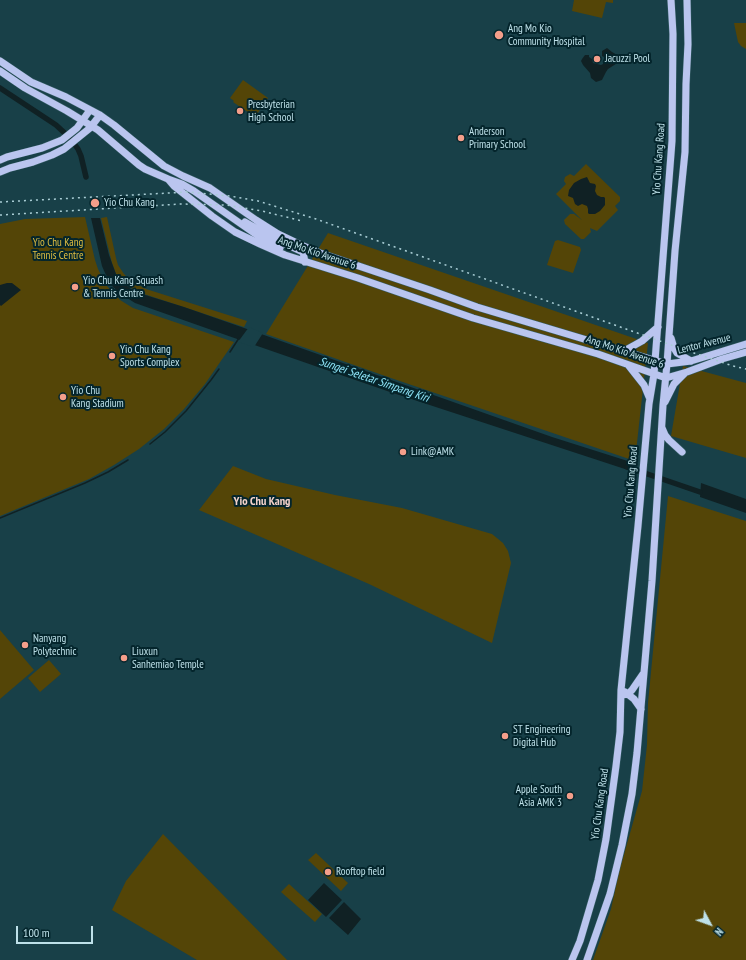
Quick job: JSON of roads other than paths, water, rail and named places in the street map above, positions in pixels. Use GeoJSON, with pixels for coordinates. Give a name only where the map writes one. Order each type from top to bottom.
{"type":"FeatureCollection","features":[{"type":"Feature","properties":{"kind":"main road","name":"Yio Chu Kang Road"},"geometry":{"type":"LineString","coordinates":[[572,960],[580,941],[598,880],[606,839],[620,732],[649,397],[654,374],[672,141],[673,49],[671,0]]}},
{"type":"Feature","properties":{"kind":"main road"},"geometry":{"type":"LineString","coordinates":[[587,960],[610,894],[622,845],[632,794],[645,671],[663,405],[670,334],[675,251],[685,152],[688,44],[687,0]]}},
{"type":"Feature","properties":{"kind":"main road","name":"Ang Mo Kio Avenue 6"},"geometry":{"type":"LineString","coordinates":[[0,61],[31,82],[66,97],[100,115],[164,166],[210,188],[278,234],[316,252],[477,307],[667,364]]}},
{"type":"Feature","properties":{"kind":"main road","name":"Ang Mo Kio Avenue 6"},"geometry":{"type":"LineString","coordinates":[[0,71],[25,88],[92,126],[131,159],[145,169],[168,179],[174,186],[206,212],[235,232],[279,253],[358,278],[473,318],[592,352],[666,378]]}},
{"type":"Feature","properties":{"kind":"main road"},"geometry":{"type":"LineString","coordinates":[[0,160],[55,144],[77,128],[90,110]]}},
{"type":"Feature","properties":{"kind":"main road"},"geometry":{"type":"LineString","coordinates":[[0,172],[52,155],[64,149],[92,126],[100,115]]}},
{"type":"Feature","properties":{"kind":"main road"},"geometry":{"type":"LineString","coordinates":[[183,176],[246,222],[275,239],[303,252],[302,261]]}},
{"type":"Feature","properties":{"kind":"main road"},"geometry":{"type":"LineString","coordinates":[[624,351],[642,341],[658,327]]}},
{"type":"Feature","properties":{"kind":"main road"},"geometry":{"type":"LineString","coordinates":[[670,334],[674,348],[678,354],[691,361]]}},
{"type":"Feature","properties":{"kind":"main road","name":"Lentor Avenue"},"geometry":{"type":"LineString","coordinates":[[667,364],[691,361],[746,344]]}},
{"type":"Feature","properties":{"kind":"main road","name":"Lentor Avenue"},"geometry":{"type":"LineString","coordinates":[[666,378],[746,352]]}},
{"type":"Feature","properties":{"kind":"main road"},"geometry":{"type":"LineString","coordinates":[[628,365],[644,385],[649,397]]}},
{"type":"Feature","properties":{"kind":"main road"},"geometry":{"type":"LineString","coordinates":[[663,405],[674,384],[687,372]]}},
{"type":"Feature","properties":{"kind":"main road"},"geometry":{"type":"LineString","coordinates":[[662,428],[669,440],[682,452]]}},
{"type":"Feature","properties":{"kind":"main road"},"geometry":{"type":"LineString","coordinates":[[641,709],[634,699],[624,693],[636,686],[645,671]]}},
{"type":"Feature","properties":{"kind":"water"},"geometry":{"type":"Polygon","coordinates":[[[607,48],[619,56],[619,62],[608,69],[602,80],[596,82],[591,78],[590,73],[581,61],[585,55],[589,55],[593,63],[603,64],[604,57],[602,56],[602,51],[607,48]]]}},
{"type":"Feature","properties":{"kind":"water"},"geometry":{"type":"Polygon","coordinates":[[[587,177],[590,183],[595,184],[595,191],[597,195],[605,198],[605,205],[595,214],[589,214],[587,206],[582,204],[578,206],[575,204],[573,198],[568,196],[569,190],[574,183],[587,177]]]}},
{"type":"Feature","properties":{"kind":"water"},"geometry":{"type":"Polygon","coordinates":[[[91,218],[100,218],[109,255],[116,274],[133,291],[184,307],[552,437],[634,463],[634,472],[390,392],[135,303],[113,287],[105,273],[91,218]]]}},
{"type":"Feature","properties":{"kind":"water"},"geometry":{"type":"Polygon","coordinates":[[[12,283],[21,290],[1,306],[0,285],[12,283]]]}},
{"type":"Feature","properties":{"kind":"water"},"geometry":{"type":"Polygon","coordinates":[[[701,483],[746,499],[746,513],[700,497],[701,483]]]}},
{"type":"Feature","properties":{"kind":"water","name":"Rooftop field"},"geometry":{"type":"Polygon","coordinates":[[[324,883],[342,900],[326,917],[308,900],[324,883]]]}},
{"type":"Feature","properties":{"kind":"water","name":"Rooftop field"},"geometry":{"type":"Polygon","coordinates":[[[344,902],[361,919],[348,935],[329,918],[344,902]]]}},
{"type":"Feature","properties":{"kind":"waterway","name":"Sungei Seletar Simpang Kiri"},"geometry":{"type":"LineString","coordinates":[[0,88],[56,125],[70,138],[81,156],[86,177]]}},
{"type":"Feature","properties":{"kind":"waterway"},"geometry":{"type":"LineString","coordinates":[[230,352],[239,338]]}},
{"type":"Feature","properties":{"kind":"waterway"},"geometry":{"type":"LineString","coordinates":[[150,444],[165,432],[186,411],[219,369]]}},
{"type":"Feature","properties":{"kind":"waterway"},"geometry":{"type":"LineString","coordinates":[[0,518],[85,483],[128,460]]}},
{"type":"Feature","properties":{"kind":"waterway","name":"Sungei Seletar Simpang Kiri"},"geometry":{"type":"LineString","coordinates":[[627,467],[700,492]]}},
{"type":"Feature","properties":{"kind":"railway"},"geometry":{"type":"LineString","coordinates":[[0,202],[188,192],[230,196],[258,201],[316,219],[688,351],[746,369]]}},
{"type":"Feature","properties":{"kind":"railway"},"geometry":{"type":"LineString","coordinates":[[0,215],[181,204],[226,205],[262,211],[302,221]]}},
{"type":"Feature","properties":{"kind":"place","name":"Ang Mo Kio Community Hospital"},"geometry":{"type":"Point","coordinates":[499,35]}},
{"type":"Feature","properties":{"kind":"place","name":"Jacuzzi Pool"},"geometry":{"type":"Point","coordinates":[597,59]}},
{"type":"Feature","properties":{"kind":"place","name":"Presbyterian High School"},"geometry":{"type":"Point","coordinates":[240,111]}},
{"type":"Feature","properties":{"kind":"place","name":"Anderson Primary School"},"geometry":{"type":"Point","coordinates":[461,138]}},
{"type":"Feature","properties":{"kind":"place","name":"Yio Chu Kang"},"geometry":{"type":"Point","coordinates":[95,203]}},
{"type":"Feature","properties":{"kind":"place","name":"Yio Chu Kang Squash & Tennis Centre"},"geometry":{"type":"Point","coordinates":[75,287]}},
{"type":"Feature","properties":{"kind":"place","name":"Yio Chu Kang Sports Complex"},"geometry":{"type":"Point","coordinates":[112,356]}},
{"type":"Feature","properties":{"kind":"place","name":"Yio Chu Kang Stadium"},"geometry":{"type":"Point","coordinates":[63,397]}},
{"type":"Feature","properties":{"kind":"place","name":"Link@AMK"},"geometry":{"type":"Point","coordinates":[403,452]}},
{"type":"Feature","properties":{"kind":"place","name":"Nanyang Polytechnic"},"geometry":{"type":"Point","coordinates":[25,645]}},
{"type":"Feature","properties":{"kind":"place","name":"Liuxun Sanhemiao Temple"},"geometry":{"type":"Point","coordinates":[124,658]}},
{"type":"Feature","properties":{"kind":"place","name":"ST Engineering Digital Hub"},"geometry":{"type":"Point","coordinates":[505,736]}},
{"type":"Feature","properties":{"kind":"place","name":"Apple South Asia AMK 3"},"geometry":{"type":"Point","coordinates":[570,796]}},
{"type":"Feature","properties":{"kind":"place","name":"Rooftop field"},"geometry":{"type":"Point","coordinates":[328,872]}},
{"type":"Feature","properties":{"kind":"district","name":"Yio Chu Kang"},"geometry":{"type":"Point","coordinates":[262,502]}},
{"type":"Feature","properties":{"kind":"park label","name":"Yio Chu Kang Tennis Centre"},"geometry":{"type":"Point","coordinates":[58,249]}}]}
